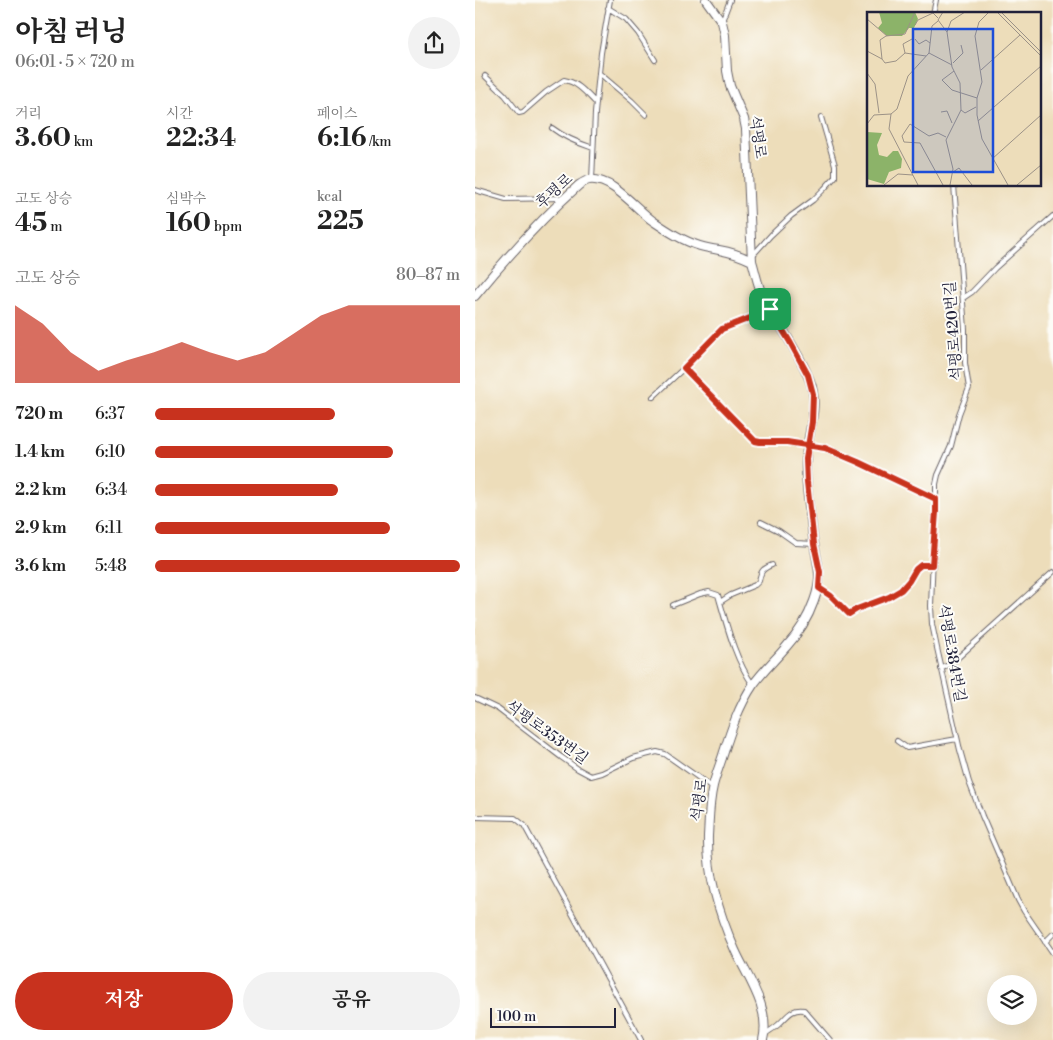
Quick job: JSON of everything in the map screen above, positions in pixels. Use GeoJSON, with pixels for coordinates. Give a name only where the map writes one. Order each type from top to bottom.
{"type":"FeatureCollection","features":[{"type":"Feature","properties":{"kind":"street","name":"석평로"},"geometry":{"type":"LineString","coordinates":[[706,0],[722,22],[730,86],[744,119],[746,129],[752,259],[760,291],[808,375],[813,394],[814,408],[806,459],[814,544],[820,572],[819,588],[808,615],[797,634],[753,685],[736,717],[712,787],[708,839],[710,869],[720,911],[735,950],[758,997],[763,1014],[764,1037]]}},
{"type":"Feature","properties":{"kind":"street","name":"후평로"},"geometry":{"type":"LineString","coordinates":[[475,296],[521,242],[564,198],[585,181],[592,180],[603,182],[616,189],[651,220],[686,242],[752,259]]}},
{"type":"Feature","properties":{"kind":"lane"},"geometry":{"type":"LineString","coordinates":[[592,180],[596,103],[609,0]]}},
{"type":"Feature","properties":{"kind":"lane"},"geometry":{"type":"LineString","coordinates":[[722,22],[730,0]]}},
{"type":"Feature","properties":{"kind":"lane"},"geometry":{"type":"LineString","coordinates":[[608,8],[626,20],[638,33],[655,60]]}},
{"type":"Feature","properties":{"kind":"lane"},"geometry":{"type":"LineString","coordinates":[[599,73],[646,115]]}},
{"type":"Feature","properties":{"kind":"lane"},"geometry":{"type":"LineString","coordinates":[[485,76],[505,95],[519,113],[523,112],[546,92],[565,80],[579,87],[596,103]]}},
{"type":"Feature","properties":{"kind":"lane"},"geometry":{"type":"LineString","coordinates":[[752,259],[784,222],[813,200],[835,177],[835,165],[821,117]]}},
{"type":"Feature","properties":{"kind":"lane"},"geometry":{"type":"LineString","coordinates":[[552,128],[573,141],[593,148]]}},
{"type":"Feature","properties":{"kind":"lane","name":"석평로420번길"},"geometry":{"type":"LineString","coordinates":[[936,499],[938,475],[951,446],[959,414],[969,388],[965,363],[965,329],[954,186]]}},
{"type":"Feature","properties":{"kind":"lane"},"geometry":{"type":"LineString","coordinates":[[475,190],[506,199],[564,198]]}},
{"type":"Feature","properties":{"kind":"lane"},"geometry":{"type":"LineString","coordinates":[[963,298],[972,292],[1053,216]]}},
{"type":"Feature","properties":{"kind":"lane"},"geometry":{"type":"LineString","coordinates":[[653,398],[722,329],[770,309]]}},
{"type":"Feature","properties":{"kind":"lane"},"geometry":{"type":"LineString","coordinates":[[684,368],[755,441],[808,444],[825,448],[936,499]]}},
{"type":"Feature","properties":{"kind":"lane","name":"석평로384번길"},"geometry":{"type":"LineString","coordinates":[[936,499],[931,615],[957,739],[975,800],[1018,900],[1053,953]]}},
{"type":"Feature","properties":{"kind":"lane"},"geometry":{"type":"LineString","coordinates":[[761,522],[779,531],[796,543],[814,544]]}},
{"type":"Feature","properties":{"kind":"lane"},"geometry":{"type":"LineString","coordinates":[[720,602],[755,585],[759,582],[764,568],[772,565]]}},
{"type":"Feature","properties":{"kind":"lane"},"geometry":{"type":"LineString","coordinates":[[819,588],[831,596],[849,614],[901,590],[916,569],[921,565],[932,565]]}},
{"type":"Feature","properties":{"kind":"lane"},"geometry":{"type":"LineString","coordinates":[[941,669],[952,663],[1053,572]]}},
{"type":"Feature","properties":{"kind":"lane"},"geometry":{"type":"LineString","coordinates":[[673,606],[700,594],[709,592],[718,595],[731,640],[753,685]]}},
{"type":"Feature","properties":{"kind":"lane","name":"석평로353번길"},"geometry":{"type":"LineString","coordinates":[[475,698],[498,709],[561,757],[591,776],[603,774],[633,758],[657,752],[665,754],[712,787]]}},
{"type":"Feature","properties":{"kind":"lane"},"geometry":{"type":"LineString","coordinates":[[897,741],[907,748],[957,739]]}},
{"type":"Feature","properties":{"kind":"lane"},"geometry":{"type":"LineString","coordinates":[[475,817],[515,818],[524,825],[641,1040]]}},
{"type":"Feature","properties":{"kind":"lane"},"geometry":{"type":"LineString","coordinates":[[1045,942],[1053,934]]}},
{"type":"Feature","properties":{"kind":"lane","name":"석평로"},"geometry":{"type":"LineString","coordinates":[[764,1037],[791,1012],[798,1009],[804,1010],[830,1040]]}},
{"type":"Feature","properties":{"kind":"route"},"geometry":{"type":"LineString","coordinates":[[770,309],[722,329],[684,368],[755,441],[808,444],[825,448],[936,499],[932,565],[921,565],[916,569],[901,590],[849,614],[831,596],[819,588],[820,572],[814,544],[806,459],[808,444],[814,408],[813,394],[808,375],[770,309]]}}]}
